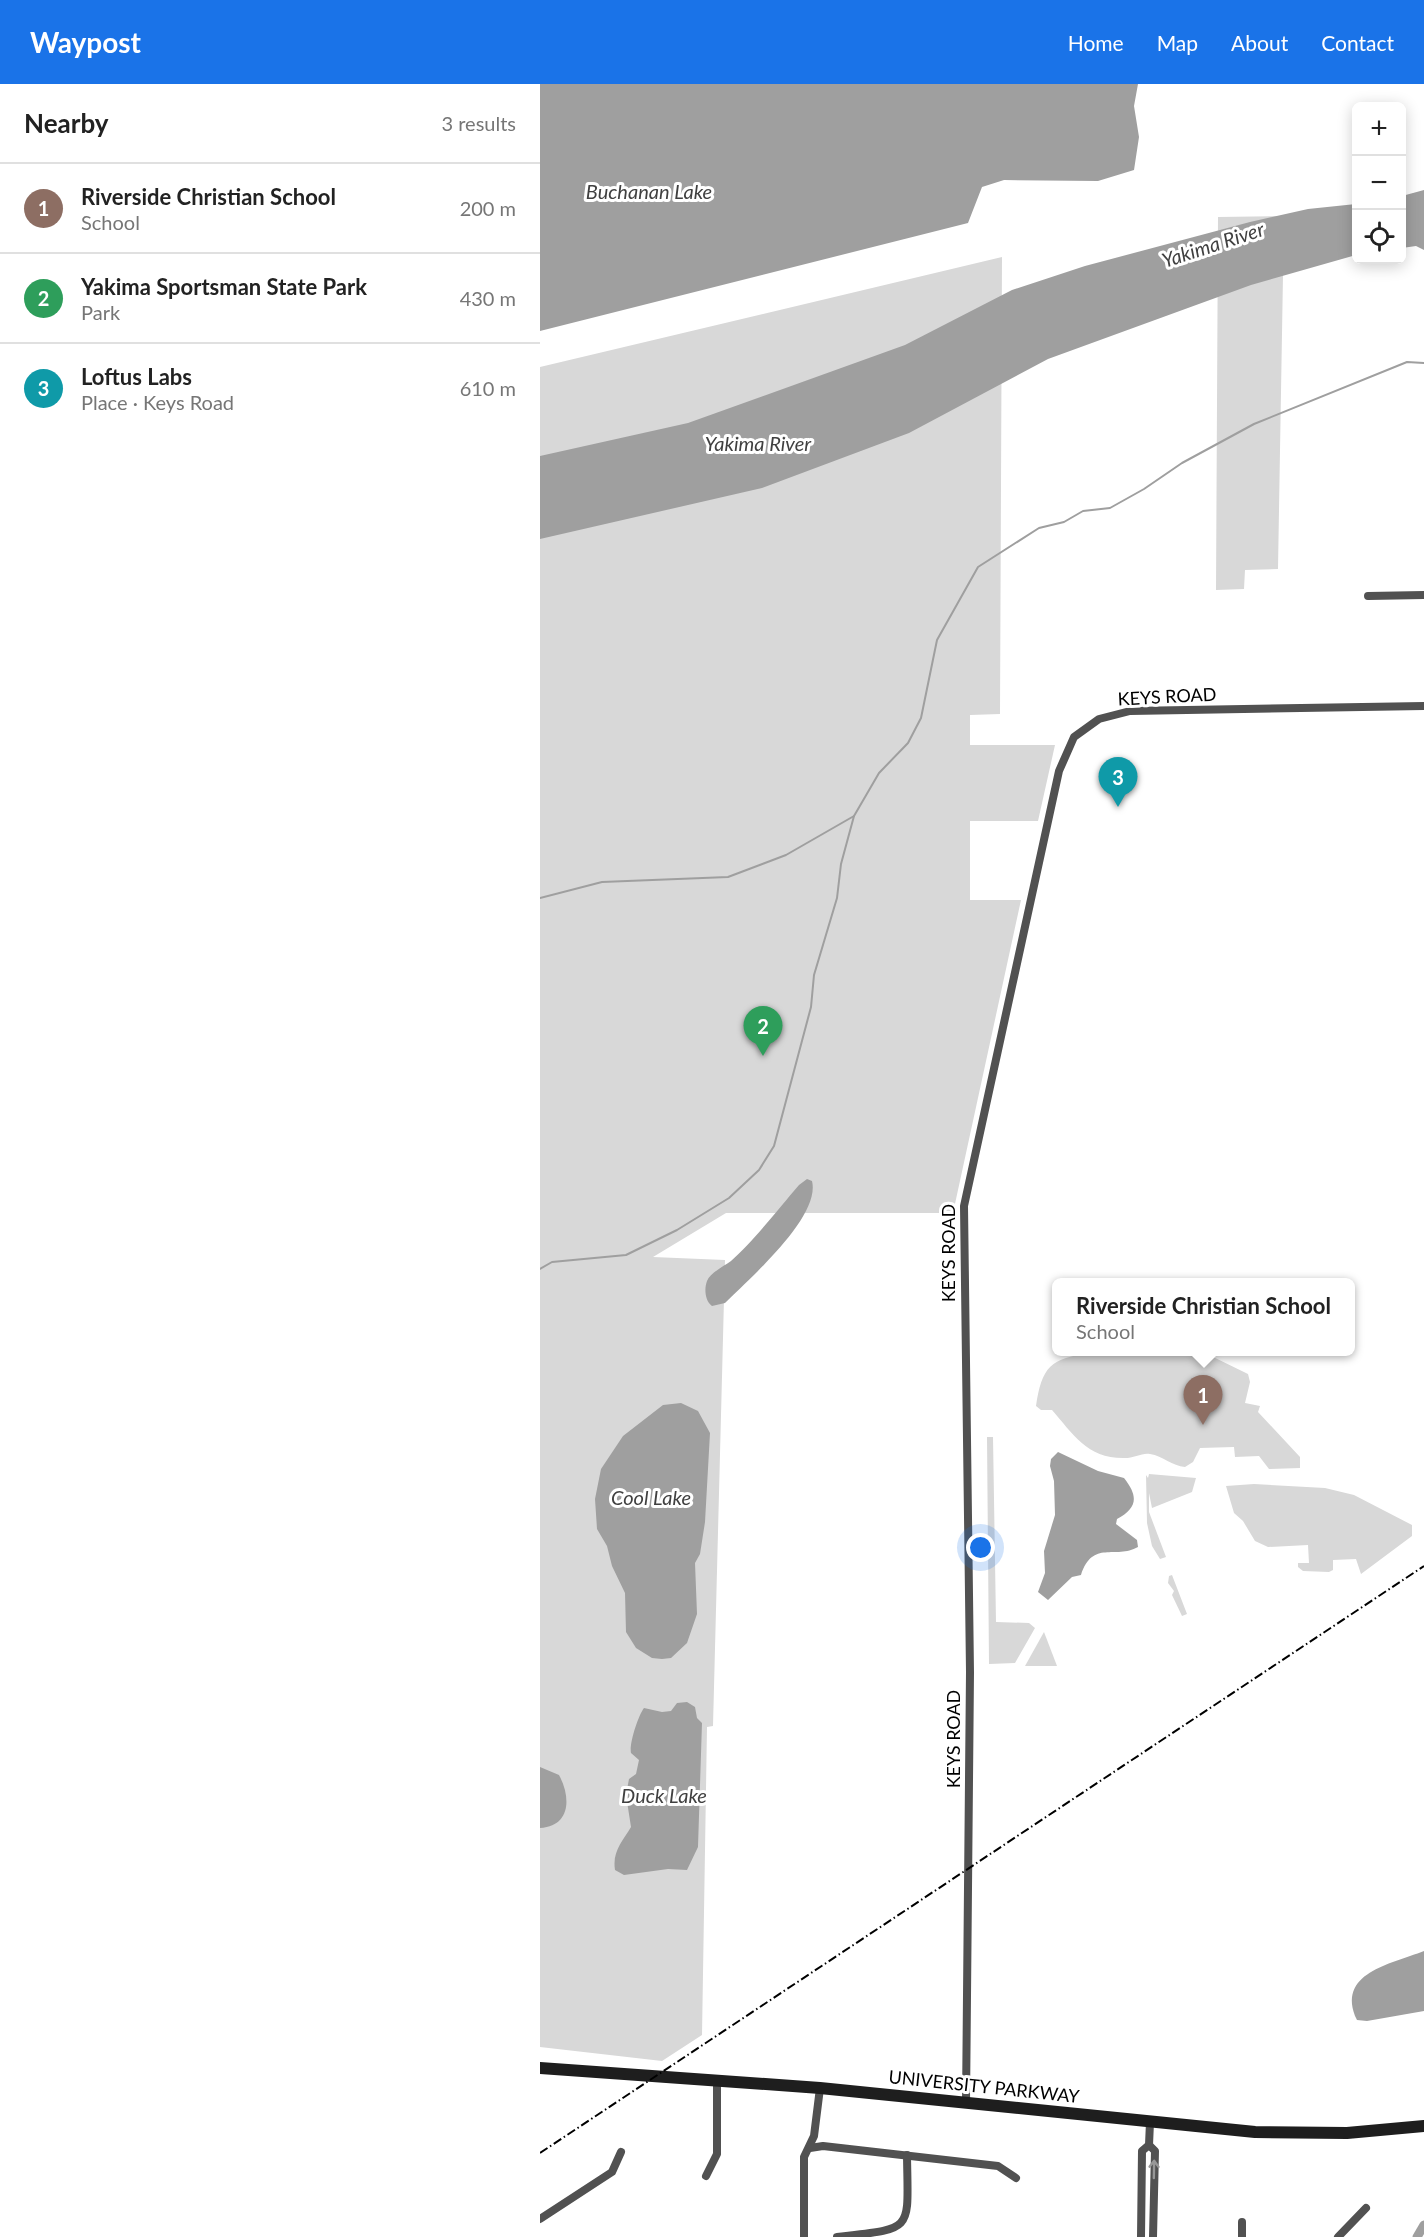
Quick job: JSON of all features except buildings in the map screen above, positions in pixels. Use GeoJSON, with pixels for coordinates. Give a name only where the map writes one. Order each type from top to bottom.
{"type":"FeatureCollection","features":[{"type":"Feature","properties":{"kind":"main road","name":"UNIVERSITY PARKWAY"},"geometry":{"type":"LineString","coordinates":[[540,2068],[820,2088],[1255,2132],[1347,2133],[1424,2126]]}},
{"type":"Feature","properties":{"kind":"street"},"geometry":{"type":"LineString","coordinates":[[1368,596],[1424,596]]}},
{"type":"Feature","properties":{"kind":"street","name":"KEYS ROAD"},"geometry":{"type":"LineString","coordinates":[[966,2104],[970,1672],[964,1206],[1059,771],[1074,737],[1099,719],[1130,711],[1424,706]]}},
{"type":"Feature","properties":{"kind":"street"},"geometry":{"type":"LineString","coordinates":[[706,2176],[717,2154],[717,2081]]}},
{"type":"Feature","properties":{"kind":"street"},"geometry":{"type":"LineString","coordinates":[[804,2237],[804,2157],[814,2136],[820,2088]]}},
{"type":"Feature","properties":{"kind":"street"},"geometry":{"type":"LineString","coordinates":[[1141,2237],[1142,2151],[1149,2145],[1150,2122]]}},
{"type":"Feature","properties":{"kind":"street"},"geometry":{"type":"LineString","coordinates":[[1149,2145],[1155,2151],[1153,2237]]}},
{"type":"Feature","properties":{"kind":"street"},"geometry":{"type":"LineString","coordinates":[[810,2148],[823,2146],[998,2166],[1016,2178]]}},
{"type":"Feature","properties":{"kind":"street"},"geometry":{"type":"LineString","coordinates":[[540,2219],[612,2172],[621,2152]]}},
{"type":"Feature","properties":{"kind":"street"},"geometry":{"type":"LineString","coordinates":[[837,2237],[888,2231],[901,2226],[908,2213],[907,2156]]}},
{"type":"Feature","properties":{"kind":"street"},"geometry":{"type":"LineString","coordinates":[[1141,2205],[1154,2205]]}},
{"type":"Feature","properties":{"kind":"street"},"geometry":{"type":"LineString","coordinates":[[1338,2237],[1366,2208]]}},
{"type":"Feature","properties":{"kind":"street"},"geometry":{"type":"LineString","coordinates":[[1242,2222],[1242,2237]]}},
{"type":"Feature","properties":{"kind":"shaded area"},"geometry":{"type":"Polygon","coordinates":[[[1284,216],[1278,569],[1245,570],[1244,589],[1216,590],[1218,217],[1284,216]]]}},
{"type":"Feature","properties":{"kind":"shaded area"},"geometry":{"type":"Polygon","coordinates":[[[1002,257],[1000,714],[970,715],[970,745],[1055,745],[1038,821],[970,821],[970,900],[1021,900],[953,1213],[726,1213],[653,1257],[725,1260],[713,1726],[707,1727],[702,2035],[662,2061],[540,2047],[540,367],[1002,257]]]}},
{"type":"Feature","properties":{"kind":"shaded area"},"geometry":{"type":"Polygon","coordinates":[[[1073,1356],[1211,1356],[1248,1374],[1250,1382],[1245,1403],[1260,1406],[1258,1412],[1300,1457],[1300,1468],[1269,1469],[1259,1456],[1235,1457],[1234,1447],[1200,1448],[1193,1462],[1185,1467],[1150,1454],[1123,1458],[1100,1454],[1074,1436],[1052,1410],[1041,1410],[1036,1406],[1045,1373],[1057,1362],[1073,1356]]]}},
{"type":"Feature","properties":{"kind":"shaded area"},"geometry":{"type":"Polygon","coordinates":[[[987,1437],[993,1437],[996,1622],[1029,1623],[1035,1628],[1015,1663],[989,1664],[987,1437]]]}},
{"type":"Feature","properties":{"kind":"shaded area"},"geometry":{"type":"Polygon","coordinates":[[[1149,1474],[1196,1478],[1192,1492],[1152,1508],[1149,1493],[1149,1512],[1166,1557],[1160,1559],[1152,1546],[1147,1523],[1146,1475],[1148,1478],[1149,1474]]]}},
{"type":"Feature","properties":{"kind":"shaded area"},"geometry":{"type":"Polygon","coordinates":[[[1254,1484],[1325,1488],[1354,1495],[1412,1525],[1412,1536],[1361,1574],[1356,1559],[1333,1560],[1333,1570],[1329,1572],[1303,1571],[1298,1567],[1298,1563],[1309,1563],[1308,1545],[1268,1547],[1255,1541],[1243,1521],[1234,1513],[1226,1486],[1254,1484]]]}},
{"type":"Feature","properties":{"kind":"shaded area"},"geometry":{"type":"Polygon","coordinates":[[[1172,1575],[1187,1614],[1182,1616],[1172,1595],[1174,1591],[1168,1583],[1169,1576],[1172,1575]]]}},
{"type":"Feature","properties":{"kind":"shaded area"},"geometry":{"type":"Polygon","coordinates":[[[1044,1632],[1057,1666],[1025,1666],[1044,1632]]]}},
{"type":"Feature","properties":{"kind":"water","name":"Buchanan Lake"},"geometry":{"type":"Polygon","coordinates":[[[540,84],[1138,84],[1134,106],[1139,137],[1134,170],[1098,181],[1004,180],[982,187],[968,223],[540,331],[540,84]]]}},
{"type":"Feature","properties":{"kind":"water"},"geometry":{"type":"Polygon","coordinates":[[[1424,190],[1424,250],[1416,246],[1406,247],[1406,195],[1424,190]]]}},
{"type":"Feature","properties":{"kind":"water","name":"Yakima River"},"geometry":{"type":"Polygon","coordinates":[[[1352,204],[1352,256],[1251,285],[1048,359],[909,433],[762,488],[540,539],[540,456],[688,423],[905,345],[1012,290],[1085,266],[1308,209],[1352,204]]]}},
{"type":"Feature","properties":{"kind":"water"},"geometry":{"type":"Polygon","coordinates":[[[807,1179],[812,1181],[812,1196],[806,1212],[795,1229],[781,1247],[725,1303],[712,1306],[706,1295],[706,1284],[709,1278],[731,1261],[757,1235],[799,1185],[807,1179]]]}},
{"type":"Feature","properties":{"kind":"water","name":"Cool Lake"},"geometry":{"type":"Polygon","coordinates":[[[681,1403],[698,1411],[710,1433],[705,1522],[700,1554],[695,1563],[697,1614],[687,1643],[671,1658],[662,1659],[652,1658],[636,1648],[626,1632],[625,1593],[612,1566],[607,1546],[597,1529],[595,1499],[601,1469],[623,1436],[663,1405],[681,1403]]]}},
{"type":"Feature","properties":{"kind":"water"},"geometry":{"type":"Polygon","coordinates":[[[1058,1452],[1098,1471],[1124,1478],[1132,1491],[1134,1502],[1129,1511],[1117,1519],[1116,1524],[1137,1540],[1138,1547],[1121,1552],[1105,1552],[1092,1557],[1081,1575],[1072,1577],[1048,1600],[1038,1592],[1045,1573],[1044,1551],[1055,1515],[1051,1459],[1058,1452]]]}},
{"type":"Feature","properties":{"kind":"water","name":"Duck Lake"},"geometry":{"type":"Polygon","coordinates":[[[687,1702],[695,1707],[697,1718],[702,1723],[698,1847],[687,1870],[668,1869],[624,1875],[615,1870],[614,1863],[619,1847],[631,1827],[626,1795],[629,1779],[636,1774],[639,1760],[631,1753],[637,1723],[644,1708],[662,1712],[671,1711],[677,1703],[687,1702]]]}},
{"type":"Feature","properties":{"kind":"water"},"geometry":{"type":"Polygon","coordinates":[[[540,1767],[559,1775],[565,1792],[566,1809],[558,1822],[540,1828],[540,1767]]]}},
{"type":"Feature","properties":{"kind":"water"},"geometry":{"type":"Polygon","coordinates":[[[1424,1951],[1424,2011],[1367,2021],[1357,2020],[1352,2004],[1354,1991],[1360,1981],[1382,1966],[1424,1951]]]}},
{"type":"Feature","properties":{"kind":"waterway"},"geometry":{"type":"LineString","coordinates":[[540,898],[602,882],[728,877],[786,855],[854,816],[879,773],[908,743],[921,718],[937,640],[978,567],[1039,528],[1064,522],[1083,511],[1110,508],[1144,489],[1182,463],[1254,424],[1407,362],[1424,363]]}},
{"type":"Feature","properties":{"kind":"waterway"},"geometry":{"type":"LineString","coordinates":[[540,1269],[552,1262],[626,1255],[677,1230],[729,1198],[759,1170],[774,1146],[811,1007],[814,975],[837,898],[841,864],[854,816]]}},
{"type":"Feature","properties":{"kind":"waterway"},"geometry":{"type":"LineString","coordinates":[[1417,2237],[1424,2225]]}},
{"type":"Feature","properties":{"kind":"railway"},"geometry":{"type":"LineString","coordinates":[[540,2153],[1424,1566]]}},
{"type":"Feature","properties":{"kind":"place","name":"Loftus Labs"},"geometry":{"type":"Point","coordinates":[1118,807]}},
{"type":"Feature","properties":{"kind":"place","name":"Yakima Sportsman State Park"},"geometry":{"type":"Point","coordinates":[763,1056]}},
{"type":"Feature","properties":{"kind":"place","name":"Riverside Christian School"},"geometry":{"type":"Point","coordinates":[1203,1425]}}]}
